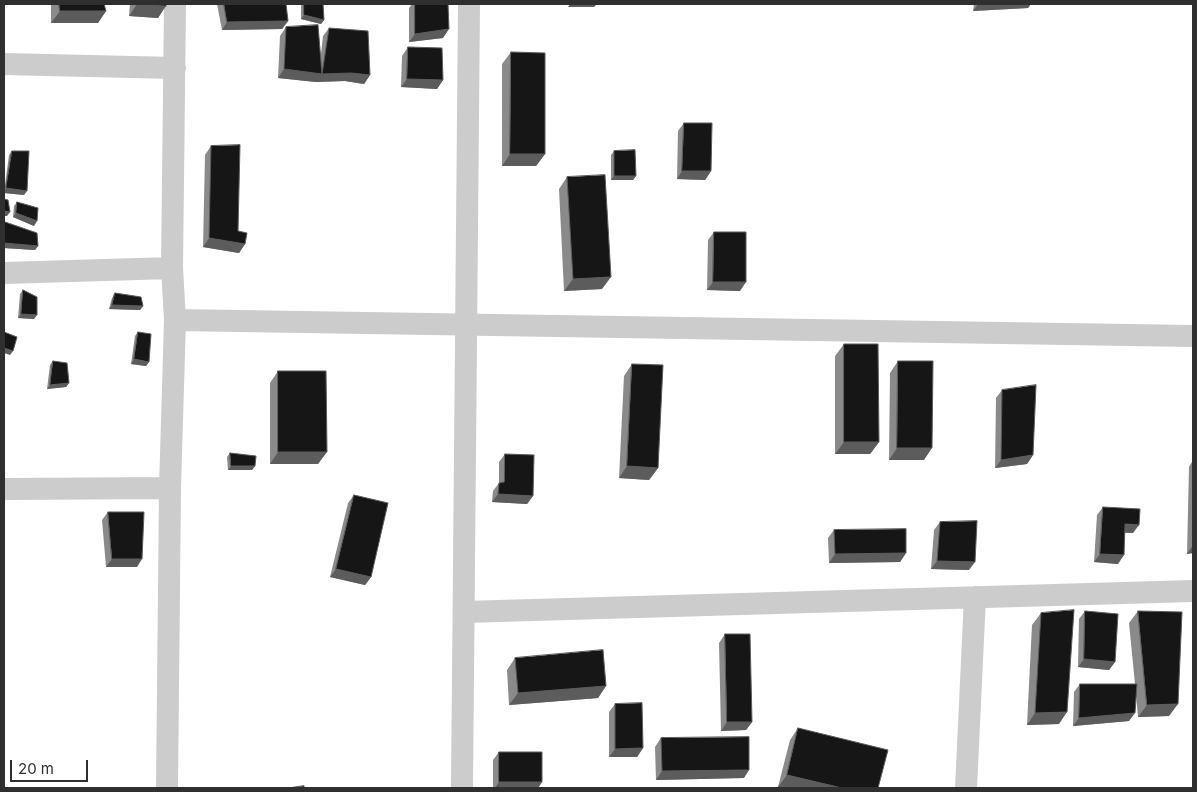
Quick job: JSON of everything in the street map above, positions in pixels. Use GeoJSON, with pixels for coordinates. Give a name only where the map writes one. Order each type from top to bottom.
{"type":"FeatureCollection","features":[{"type":"Feature","properties":{"kind":"street"},"geometry":{"type":"LineString","coordinates":[[167,788],[170,488],[175,320],[172,268],[175,4]]}},
{"type":"Feature","properties":{"kind":"street"},"geometry":{"type":"LineString","coordinates":[[462,788],[469,4]]}},
{"type":"Feature","properties":{"kind":"street"},"geometry":{"type":"LineString","coordinates":[[4,64],[174,68]]}},
{"type":"Feature","properties":{"kind":"street"},"geometry":{"type":"LineString","coordinates":[[4,272],[172,268]]}},
{"type":"Feature","properties":{"kind":"street"},"geometry":{"type":"LineString","coordinates":[[175,320],[1193,336]]}},
{"type":"Feature","properties":{"kind":"street"},"geometry":{"type":"LineString","coordinates":[[4,489],[170,488]]}},
{"type":"Feature","properties":{"kind":"street"},"geometry":{"type":"LineString","coordinates":[[464,612],[1193,591]]}},
{"type":"Feature","properties":{"kind":"street"},"geometry":{"type":"LineString","coordinates":[[966,788],[975,598]]}},
{"type":"Feature","properties":{"kind":"building"},"geometry":{"type":"Polygon","coordinates":[[[59,4],[104,4],[106,11],[60,11],[59,4]]]}},
{"type":"Feature","properties":{"kind":"building"},"geometry":{"type":"Polygon","coordinates":[[[138,4],[166,4],[166,6],[138,4]]]}},
{"type":"Feature","properties":{"kind":"building"},"geometry":{"type":"Polygon","coordinates":[[[224,4],[286,4],[288,21],[227,22],[224,4]]]}},
{"type":"Feature","properties":{"kind":"building"},"geometry":{"type":"Polygon","coordinates":[[[304,4],[323,4],[324,20],[304,15],[304,4]]]}},
{"type":"Feature","properties":{"kind":"building"},"geometry":{"type":"Polygon","coordinates":[[[415,4],[448,4],[449,29],[415,34],[415,4]]]}},
{"type":"Feature","properties":{"kind":"building"},"geometry":{"type":"Polygon","coordinates":[[[318,25],[322,74],[284,69],[286,27],[318,25]]]}},
{"type":"Feature","properties":{"kind":"building"},"geometry":{"type":"Polygon","coordinates":[[[329,28],[368,31],[370,75],[351,73],[322,74],[329,28]]]}},
{"type":"Feature","properties":{"kind":"building"},"geometry":{"type":"Polygon","coordinates":[[[408,47],[442,48],[443,80],[407,79],[408,47]]]}},
{"type":"Feature","properties":{"kind":"building"},"geometry":{"type":"Polygon","coordinates":[[[511,52],[545,53],[545,154],[510,154],[511,52]]]}},
{"type":"Feature","properties":{"kind":"building"},"geometry":{"type":"Polygon","coordinates":[[[684,123],[712,123],[711,171],[682,171],[684,123]]]}},
{"type":"Feature","properties":{"kind":"building"},"geometry":{"type":"Polygon","coordinates":[[[240,145],[238,231],[247,233],[245,244],[209,238],[211,146],[240,145]]]}},
{"type":"Feature","properties":{"kind":"building"},"geometry":{"type":"Polygon","coordinates":[[[635,150],[636,176],[614,176],[614,151],[635,150]]]}},
{"type":"Feature","properties":{"kind":"building"},"geometry":{"type":"Polygon","coordinates":[[[12,151],[29,151],[27,191],[6,188],[12,151]]]}},
{"type":"Feature","properties":{"kind":"building"},"geometry":{"type":"Polygon","coordinates":[[[605,175],[611,277],[573,279],[567,177],[605,175]]]}},
{"type":"Feature","properties":{"kind":"building"},"geometry":{"type":"Polygon","coordinates":[[[4,199],[8,200],[10,212],[4,211],[4,199]]]}},
{"type":"Feature","properties":{"kind":"building"},"geometry":{"type":"Polygon","coordinates":[[[17,202],[38,208],[37,221],[16,213],[17,202]]]}},
{"type":"Feature","properties":{"kind":"building"},"geometry":{"type":"Polygon","coordinates":[[[5,222],[37,233],[38,246],[4,243],[5,222]]]}},
{"type":"Feature","properties":{"kind":"building"},"geometry":{"type":"Polygon","coordinates":[[[714,232],[746,232],[746,282],[713,282],[714,232]]]}},
{"type":"Feature","properties":{"kind":"building"},"geometry":{"type":"Polygon","coordinates":[[[23,290],[37,297],[37,315],[21,314],[23,290]]]}},
{"type":"Feature","properties":{"kind":"building"},"geometry":{"type":"Polygon","coordinates":[[[115,293],[141,297],[143,306],[112,305],[115,293]]]}},
{"type":"Feature","properties":{"kind":"building"},"geometry":{"type":"Polygon","coordinates":[[[4,332],[17,337],[13,351],[4,348],[4,332]]]}},
{"type":"Feature","properties":{"kind":"building"},"geometry":{"type":"Polygon","coordinates":[[[138,332],[151,334],[149,362],[134,359],[138,332]]]}},
{"type":"Feature","properties":{"kind":"building"},"geometry":{"type":"Polygon","coordinates":[[[844,344],[878,344],[879,442],[844,442],[844,344]]]}},
{"type":"Feature","properties":{"kind":"building"},"geometry":{"type":"Polygon","coordinates":[[[53,361],[67,363],[69,383],[50,385],[53,361]]]}},
{"type":"Feature","properties":{"kind":"building"},"geometry":{"type":"Polygon","coordinates":[[[898,361],[933,361],[932,448],[897,448],[898,361]]]}},
{"type":"Feature","properties":{"kind":"building"},"geometry":{"type":"Polygon","coordinates":[[[632,364],[663,365],[658,468],[627,466],[632,364]]]}},
{"type":"Feature","properties":{"kind":"building"},"geometry":{"type":"Polygon","coordinates":[[[278,371],[326,371],[327,452],[278,452],[278,371]]]}},
{"type":"Feature","properties":{"kind":"building"},"geometry":{"type":"Polygon","coordinates":[[[1036,385],[1033,455],[1001,460],[1002,390],[1036,385]]]}},
{"type":"Feature","properties":{"kind":"building"},"geometry":{"type":"Polygon","coordinates":[[[230,453],[256,456],[255,466],[231,466],[230,453]]]}},
{"type":"Feature","properties":{"kind":"building"},"geometry":{"type":"Polygon","coordinates":[[[505,454],[534,455],[533,496],[498,494],[499,483],[504,482],[505,454]]]}},
{"type":"Feature","properties":{"kind":"building"},"geometry":{"type":"Polygon","coordinates":[[[354,495],[388,503],[371,577],[336,569],[354,495]]]}},
{"type":"Feature","properties":{"kind":"building"},"geometry":{"type":"Polygon","coordinates":[[[1103,507],[1140,509],[1139,525],[1125,524],[1124,555],[1100,554],[1103,507]]]}},
{"type":"Feature","properties":{"kind":"building"},"geometry":{"type":"Polygon","coordinates":[[[108,512],[144,512],[142,559],[112,559],[108,512]]]}},
{"type":"Feature","properties":{"kind":"building"},"geometry":{"type":"Polygon","coordinates":[[[977,521],[975,562],[937,561],[940,522],[977,521]]]}},
{"type":"Feature","properties":{"kind":"building"},"geometry":{"type":"Polygon","coordinates":[[[906,529],[906,553],[835,554],[834,530],[906,529]]]}},
{"type":"Feature","properties":{"kind":"building"},"geometry":{"type":"Polygon","coordinates":[[[1074,610],[1067,712],[1035,713],[1041,613],[1074,610]]]}},
{"type":"Feature","properties":{"kind":"building"},"geometry":{"type":"Polygon","coordinates":[[[1085,611],[1118,614],[1115,662],[1084,659],[1085,611]]]}},
{"type":"Feature","properties":{"kind":"building"},"geometry":{"type":"Polygon","coordinates":[[[1138,611],[1182,612],[1178,704],[1147,705],[1138,611]]]}},
{"type":"Feature","properties":{"kind":"building"},"geometry":{"type":"Polygon","coordinates":[[[725,634],[750,634],[752,722],[727,722],[725,634]]]}},
{"type":"Feature","properties":{"kind":"building"},"geometry":{"type":"Polygon","coordinates":[[[603,650],[606,686],[518,693],[515,658],[603,650]]]}},
{"type":"Feature","properties":{"kind":"building"},"geometry":{"type":"Polygon","coordinates":[[[1080,684],[1137,684],[1135,713],[1079,718],[1080,684]]]}},
{"type":"Feature","properties":{"kind":"building"},"geometry":{"type":"Polygon","coordinates":[[[642,703],[643,748],[615,749],[615,704],[642,703]]]}},
{"type":"Feature","properties":{"kind":"building"},"geometry":{"type":"Polygon","coordinates":[[[798,728],[888,750],[878,788],[842,788],[787,775],[798,728]]]}},
{"type":"Feature","properties":{"kind":"building"},"geometry":{"type":"Polygon","coordinates":[[[749,737],[749,770],[662,771],[661,738],[749,737]]]}},
{"type":"Feature","properties":{"kind":"building"},"geometry":{"type":"Polygon","coordinates":[[[499,752],[542,752],[542,782],[499,782],[499,752]]]}}]}
